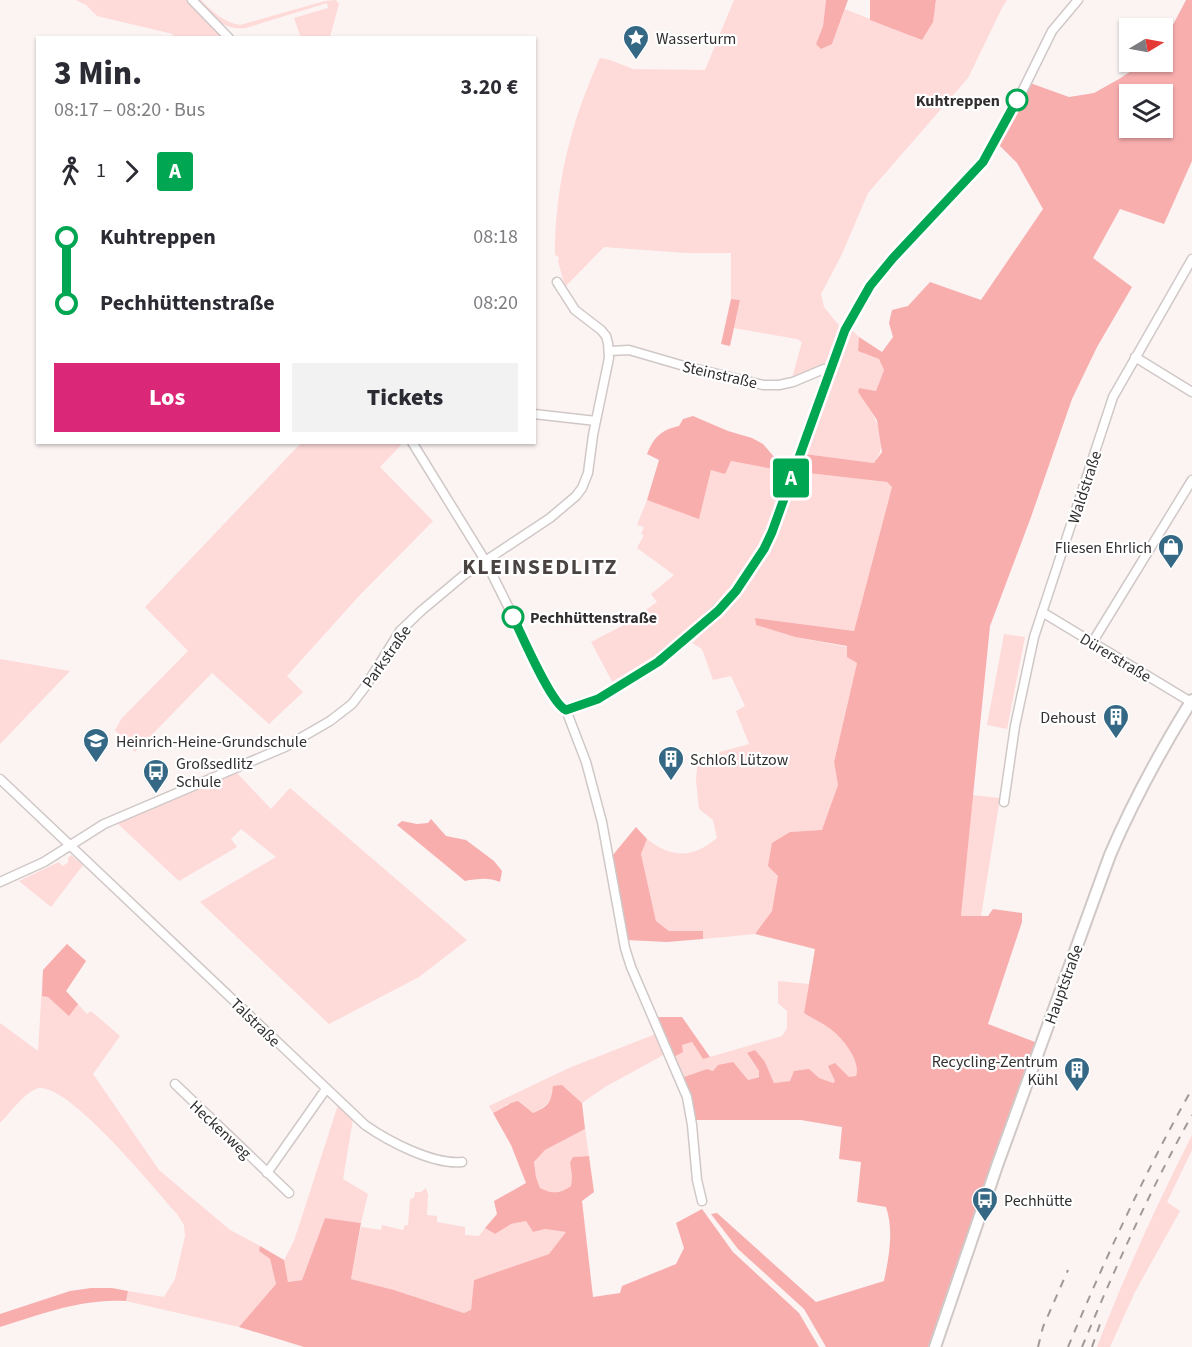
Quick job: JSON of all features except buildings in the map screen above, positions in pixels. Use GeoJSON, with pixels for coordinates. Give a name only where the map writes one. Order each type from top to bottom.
{"type":"FeatureCollection","features":[{"type":"Feature","properties":{"kind":"main road","name":"Hauptstraße"},"geometry":{"type":"LineString","coordinates":[[935,1347],[998,1163],[1110,855],[1129,812],[1191,701]]}},
{"type":"Feature","properties":{"kind":"street"},"geometry":{"type":"LineString","coordinates":[[192,0],[227,36]]}},
{"type":"Feature","properties":{"kind":"street"},"geometry":{"type":"LineString","coordinates":[[563,709],[598,699],[658,662],[697,630],[736,591],[764,549],[772,532],[845,330],[870,286],[893,258],[983,162],[1014,108],[1052,31],[1078,0]]}},
{"type":"Feature","properties":{"kind":"street","name":"Waldstraße"},"geometry":{"type":"LineString","coordinates":[[1004,802],[1015,726],[1034,637],[1113,397],[1192,259]]}},
{"type":"Feature","properties":{"kind":"street"},"geometry":{"type":"LineString","coordinates":[[557,282],[575,310],[606,336],[609,351]]}},
{"type":"Feature","properties":{"kind":"street","name":"Steinstraße"},"geometry":{"type":"LineString","coordinates":[[609,351],[629,350],[763,385],[779,385],[824,369],[832,369]]}},
{"type":"Feature","properties":{"kind":"street","name":"Parkstraße"},"geometry":{"type":"LineString","coordinates":[[0,882],[44,862],[104,824],[285,747],[330,722],[352,704],[400,631],[441,593],[550,518],[582,488],[588,473],[609,351]]}},
{"type":"Feature","properties":{"kind":"street"},"geometry":{"type":"LineString","coordinates":[[1135,357],[1192,392]]}},
{"type":"Feature","properties":{"kind":"street"},"geometry":{"type":"LineString","coordinates":[[536,414],[596,421]]}},
{"type":"Feature","properties":{"kind":"street"},"geometry":{"type":"LineString","coordinates":[[413,444],[486,562],[551,693],[563,709],[586,762],[602,822],[625,948],[631,967],[687,1096],[697,1180],[702,1201]]}},
{"type":"Feature","properties":{"kind":"street"},"geometry":{"type":"LineString","coordinates":[[1092,642],[1192,480]]}},
{"type":"Feature","properties":{"kind":"street","name":"Dürerstraße"},"geometry":{"type":"LineString","coordinates":[[1042,612],[1191,701]]}},
{"type":"Feature","properties":{"kind":"street","name":"Talstraße"},"geometry":{"type":"LineString","coordinates":[[0,779],[365,1125],[387,1139],[432,1157],[454,1163],[462,1162]]}},
{"type":"Feature","properties":{"kind":"street","name":"Heckenweg"},"geometry":{"type":"LineString","coordinates":[[175,1084],[289,1193]]}},
{"type":"Feature","properties":{"kind":"street","name":"Heckenweg"},"geometry":{"type":"LineString","coordinates":[[267,1173],[326,1089]]}},
{"type":"Feature","properties":{"kind":"shaded area"},"geometry":{"type":"Polygon","coordinates":[[[76,0],[189,0],[223,36],[172,36],[173,34],[97,16],[86,5],[76,0]]]}},
{"type":"Feature","properties":{"kind":"shaded area"},"geometry":{"type":"Polygon","coordinates":[[[193,0],[201,0],[224,19],[240,25],[325,1],[336,0],[339,4],[330,36],[300,36],[294,18],[328,8],[327,3],[246,28],[230,27],[217,21],[193,0]]]}},
{"type":"Feature","properties":{"kind":"shaded area"},"geometry":{"type":"Polygon","coordinates":[[[734,0],[826,0],[823,26],[816,44],[832,44],[845,9],[922,40],[936,0],[1007,0],[968,78],[868,193],[842,254],[821,294],[824,307],[841,328],[829,358],[825,363],[792,378],[802,342],[797,339],[734,328],[740,300],[731,299],[731,253],[686,253],[604,247],[565,287],[559,257],[555,255],[558,204],[567,154],[581,106],[600,58],[633,69],[705,70],[734,0]]]}},
{"type":"Feature","properties":{"kind":"shaded area"},"geometry":{"type":"Polygon","coordinates":[[[826,0],[848,0],[832,44],[821,49],[816,44],[823,26],[826,0]]]}},
{"type":"Feature","properties":{"kind":"shaded area"},"geometry":{"type":"Polygon","coordinates":[[[870,0],[936,0],[933,22],[922,40],[870,20],[870,0]]]}},
{"type":"Feature","properties":{"kind":"shaded area"},"geometry":{"type":"Polygon","coordinates":[[[1186,0],[1192,0],[1192,161],[1164,224],[1120,209],[1093,258],[1132,287],[1097,347],[1072,399],[990,626],[961,916],[988,916],[993,909],[1022,913],[1022,922],[988,1024],[1035,1042],[930,1347],[826,1347],[804,1309],[738,1249],[711,1214],[717,1213],[816,1302],[884,1281],[890,1234],[886,1207],[857,1202],[861,1162],[839,1159],[842,1127],[801,1120],[695,1120],[684,1077],[707,1069],[713,1071],[718,1065],[733,1062],[748,1080],[759,1077],[759,1071],[747,1053],[755,1050],[765,1062],[774,1083],[790,1081],[794,1071],[809,1069],[819,1078],[833,1083],[835,1081],[828,1066],[835,1063],[849,1077],[856,1076],[857,1070],[854,1058],[842,1040],[830,1028],[804,1013],[815,949],[755,934],[772,911],[778,876],[768,866],[772,843],[790,832],[822,830],[838,785],[834,762],[857,663],[847,657],[847,646],[795,637],[756,625],[755,618],[854,631],[892,487],[887,482],[799,472],[805,454],[874,463],[882,452],[877,420],[858,392],[859,388],[876,391],[884,370],[879,359],[858,351],[859,337],[882,352],[893,337],[889,323],[892,310],[908,306],[930,282],[981,300],[1043,209],[1017,163],[998,144],[1030,83],[1069,97],[1094,93],[1130,72],[1173,72],[1173,25],[1186,0]]]}},
{"type":"Feature","properties":{"kind":"shaded area"},"geometry":{"type":"Polygon","coordinates":[[[731,299],[740,300],[730,346],[721,344],[731,299]]]}},
{"type":"Feature","properties":{"kind":"shaded area"},"geometry":{"type":"Polygon","coordinates":[[[852,330],[859,337],[858,351],[879,359],[884,370],[876,391],[859,388],[858,392],[874,417],[881,435],[881,444],[875,463],[805,454],[852,330]]]}},
{"type":"Feature","properties":{"kind":"shaded area"},"geometry":{"type":"Polygon","coordinates":[[[693,416],[763,444],[775,458],[792,463],[789,472],[731,461],[725,474],[711,470],[699,519],[647,500],[659,460],[647,454],[650,448],[663,432],[679,426],[683,419],[693,416]]]}},
{"type":"Feature","properties":{"kind":"shaded area"},"geometry":{"type":"Polygon","coordinates":[[[300,444],[400,444],[380,467],[433,521],[358,597],[287,676],[303,692],[269,724],[212,673],[135,752],[115,730],[122,718],[188,651],[145,607],[300,444]]]}},
{"type":"Feature","properties":{"kind":"shaded area"},"geometry":{"type":"Polygon","coordinates":[[[731,461],[789,472],[768,533],[755,558],[722,601],[703,620],[682,638],[614,685],[591,642],[624,625],[657,602],[651,594],[674,575],[637,548],[644,535],[641,534],[644,527],[637,525],[647,500],[699,518],[711,470],[731,461]]]}},
{"type":"Feature","properties":{"kind":"shaded area"},"geometry":{"type":"Polygon","coordinates":[[[799,472],[887,482],[892,487],[854,631],[755,618],[756,625],[795,637],[847,647],[857,663],[834,762],[838,785],[823,831],[790,832],[772,911],[755,934],[703,939],[702,931],[669,931],[656,921],[641,854],[647,839],[656,846],[683,854],[700,849],[717,838],[713,820],[699,809],[696,780],[698,758],[749,744],[736,711],[745,706],[731,676],[713,680],[702,649],[692,643],[729,606],[761,564],[777,533],[799,472]]]}},
{"type":"Feature","properties":{"kind":"shaded area"},"geometry":{"type":"Polygon","coordinates":[[[1004,634],[1025,637],[1007,729],[987,725],[1004,634]]]}},
{"type":"Feature","properties":{"kind":"shaded area"},"geometry":{"type":"Polygon","coordinates":[[[0,659],[70,671],[0,744],[0,659]]]}},
{"type":"Feature","properties":{"kind":"shaded area"},"geometry":{"type":"Polygon","coordinates":[[[235,771],[271,809],[290,788],[467,940],[419,977],[329,1024],[200,902],[276,857],[241,829],[231,839],[237,847],[179,881],[117,823],[235,771]]]}},
{"type":"Feature","properties":{"kind":"shaded area"},"geometry":{"type":"Polygon","coordinates":[[[972,795],[1000,798],[981,916],[961,917],[972,795]]]}},
{"type":"Feature","properties":{"kind":"shaded area"},"geometry":{"type":"Polygon","coordinates":[[[431,819],[446,836],[466,840],[494,861],[502,871],[500,882],[487,879],[465,881],[397,825],[402,821],[417,824],[428,823],[431,819]]]}},
{"type":"Feature","properties":{"kind":"shaded area"},"geometry":{"type":"Polygon","coordinates":[[[636,827],[647,839],[641,854],[656,921],[669,931],[703,931],[703,939],[667,942],[626,940],[612,856],[636,827]]]}},
{"type":"Feature","properties":{"kind":"shaded area"},"geometry":{"type":"Polygon","coordinates":[[[71,855],[83,865],[51,907],[19,881],[59,862],[62,866],[68,863],[71,855]]]}},
{"type":"Feature","properties":{"kind":"shaded area"},"geometry":{"type":"Polygon","coordinates":[[[67,944],[86,961],[66,991],[87,1014],[91,1011],[120,1036],[93,1074],[159,1170],[230,1230],[260,1246],[259,1251],[270,1259],[276,1284],[239,1327],[126,1301],[128,1291],[164,1297],[175,1279],[185,1236],[184,1225],[132,1162],[72,1104],[54,1092],[35,1089],[24,1097],[0,1123],[0,1023],[38,1051],[43,970],[67,944]]]}},
{"type":"Feature","properties":{"kind":"shaded area"},"geometry":{"type":"Polygon","coordinates":[[[67,944],[86,961],[66,991],[78,1004],[69,1016],[48,997],[42,996],[43,970],[67,944]]]}},
{"type":"Feature","properties":{"kind":"shaded area"},"geometry":{"type":"Polygon","coordinates":[[[778,981],[809,984],[804,1013],[826,1026],[842,1040],[854,1058],[856,1076],[836,1081],[833,1084],[819,1078],[774,1083],[765,1062],[747,1054],[760,1076],[748,1080],[707,1069],[684,1077],[674,1057],[682,1052],[682,1045],[692,1042],[703,1059],[782,1036],[787,1028],[787,1011],[778,1003],[778,981]]]}},
{"type":"Feature","properties":{"kind":"shaded area"},"geometry":{"type":"Polygon","coordinates":[[[656,1017],[682,1017],[710,1057],[703,1059],[692,1042],[682,1045],[683,1052],[674,1057],[656,1017]]]}},
{"type":"Feature","properties":{"kind":"shaded area"},"geometry":{"type":"Polygon","coordinates":[[[658,1033],[667,1053],[605,1087],[582,1103],[562,1085],[550,1101],[533,1113],[523,1106],[507,1104],[501,1110],[493,1113],[489,1106],[569,1068],[658,1033]]]}},
{"type":"Feature","properties":{"kind":"shaded area"},"geometry":{"type":"Polygon","coordinates":[[[562,1085],[582,1103],[585,1129],[545,1150],[534,1162],[536,1177],[540,1188],[552,1192],[563,1191],[571,1186],[570,1162],[573,1157],[589,1156],[594,1192],[582,1201],[593,1297],[620,1293],[622,1286],[676,1264],[684,1248],[676,1223],[702,1209],[733,1252],[799,1313],[819,1347],[304,1347],[239,1327],[276,1284],[270,1259],[259,1251],[260,1246],[284,1260],[288,1282],[302,1280],[325,1218],[361,1223],[351,1279],[394,1290],[464,1313],[471,1310],[474,1280],[549,1254],[566,1232],[545,1229],[533,1232],[526,1221],[511,1224],[495,1234],[485,1228],[497,1214],[494,1201],[526,1183],[511,1145],[493,1113],[518,1101],[533,1113],[548,1103],[553,1086],[562,1085]]]}},
{"type":"Feature","properties":{"kind":"shaded area"},"geometry":{"type":"Polygon","coordinates":[[[338,1105],[353,1119],[343,1179],[368,1194],[361,1223],[325,1218],[302,1280],[288,1282],[284,1260],[294,1241],[338,1105]]]}},
{"type":"Feature","properties":{"kind":"shaded area"},"geometry":{"type":"Polygon","coordinates":[[[585,1129],[589,1156],[573,1157],[570,1162],[571,1186],[556,1192],[540,1188],[534,1162],[545,1150],[585,1129]]]}},
{"type":"Feature","properties":{"kind":"shaded area"},"geometry":{"type":"Polygon","coordinates":[[[1192,1135],[1192,1150],[1167,1202],[1180,1211],[1135,1292],[1110,1347],[1097,1347],[1142,1240],[1192,1135]]]}},
{"type":"Feature","properties":{"kind":"shaded area"},"geometry":{"type":"Polygon","coordinates":[[[426,1188],[427,1215],[437,1216],[437,1222],[465,1227],[465,1235],[479,1236],[485,1228],[495,1234],[511,1224],[526,1221],[533,1232],[545,1229],[567,1232],[549,1254],[474,1280],[471,1311],[464,1313],[394,1290],[351,1279],[361,1227],[381,1230],[382,1225],[403,1230],[405,1225],[408,1225],[410,1199],[414,1198],[415,1192],[421,1192],[426,1188]]]}},
{"type":"Feature","properties":{"kind":"shaded area"},"geometry":{"type":"Polygon","coordinates":[[[91,1288],[128,1291],[126,1301],[78,1304],[0,1327],[0,1314],[70,1291],[91,1288]]]}},
{"type":"Feature","properties":{"kind":"railway"},"geometry":{"type":"LineString","coordinates":[[1068,1347],[1126,1216],[1192,1089]]}},
{"type":"Feature","properties":{"kind":"railway"},"geometry":{"type":"LineString","coordinates":[[1082,1347],[1134,1230],[1192,1115]]}},
{"type":"Feature","properties":{"kind":"railway"},"geometry":{"type":"LineString","coordinates":[[1038,1347],[1043,1327],[1068,1270]]}},
{"type":"Feature","properties":{"kind":"railway"},"geometry":{"type":"LineString","coordinates":[[1092,1347],[1100,1324]]}},
{"type":"Feature","properties":{"kind":"bus line","name":"A"},"geometry":{"type":"LineString","coordinates":[[513,617],[555,701],[563,710],[566,710],[598,699],[658,662],[718,611],[747,577],[772,532],[845,330],[857,308],[870,286],[893,258],[983,162],[1017,100]]}},
{"type":"Feature","properties":{"kind":"place","name":"Wasserturm"},"geometry":{"type":"Point","coordinates":[636,61]}},
{"type":"Feature","properties":{"kind":"place","name":"Kuhtreppen"},"geometry":{"type":"Point","coordinates":[1017,100]}},
{"type":"Feature","properties":{"kind":"place","name":"Fliesen Ehrlich"},"geometry":{"type":"Point","coordinates":[1171,570]}},
{"type":"Feature","properties":{"kind":"place","name":"Pechhüttenstraße"},"geometry":{"type":"Point","coordinates":[513,617]}},
{"type":"Feature","properties":{"kind":"place","name":"Dehoust"},"geometry":{"type":"Point","coordinates":[1116,740]}},
{"type":"Feature","properties":{"kind":"place","name":"Heinrich-Heine-Grundschule"},"geometry":{"type":"Point","coordinates":[96,764]}},
{"type":"Feature","properties":{"kind":"place","name":"Schloß Lützow"},"geometry":{"type":"Point","coordinates":[671,782]}},
{"type":"Feature","properties":{"kind":"place","name":"Großsedlitz Schule"},"geometry":{"type":"Point","coordinates":[156,795]}},
{"type":"Feature","properties":{"kind":"place","name":"Recycling-Zentrum Kühl"},"geometry":{"type":"Point","coordinates":[1077,1093]}},
{"type":"Feature","properties":{"kind":"place","name":"Pechhütte"},"geometry":{"type":"Point","coordinates":[985,1223]}},
{"type":"Feature","properties":{"kind":"district","name":"KLEINSEDLITZ"},"geometry":{"type":"Point","coordinates":[540,566]}}]}
